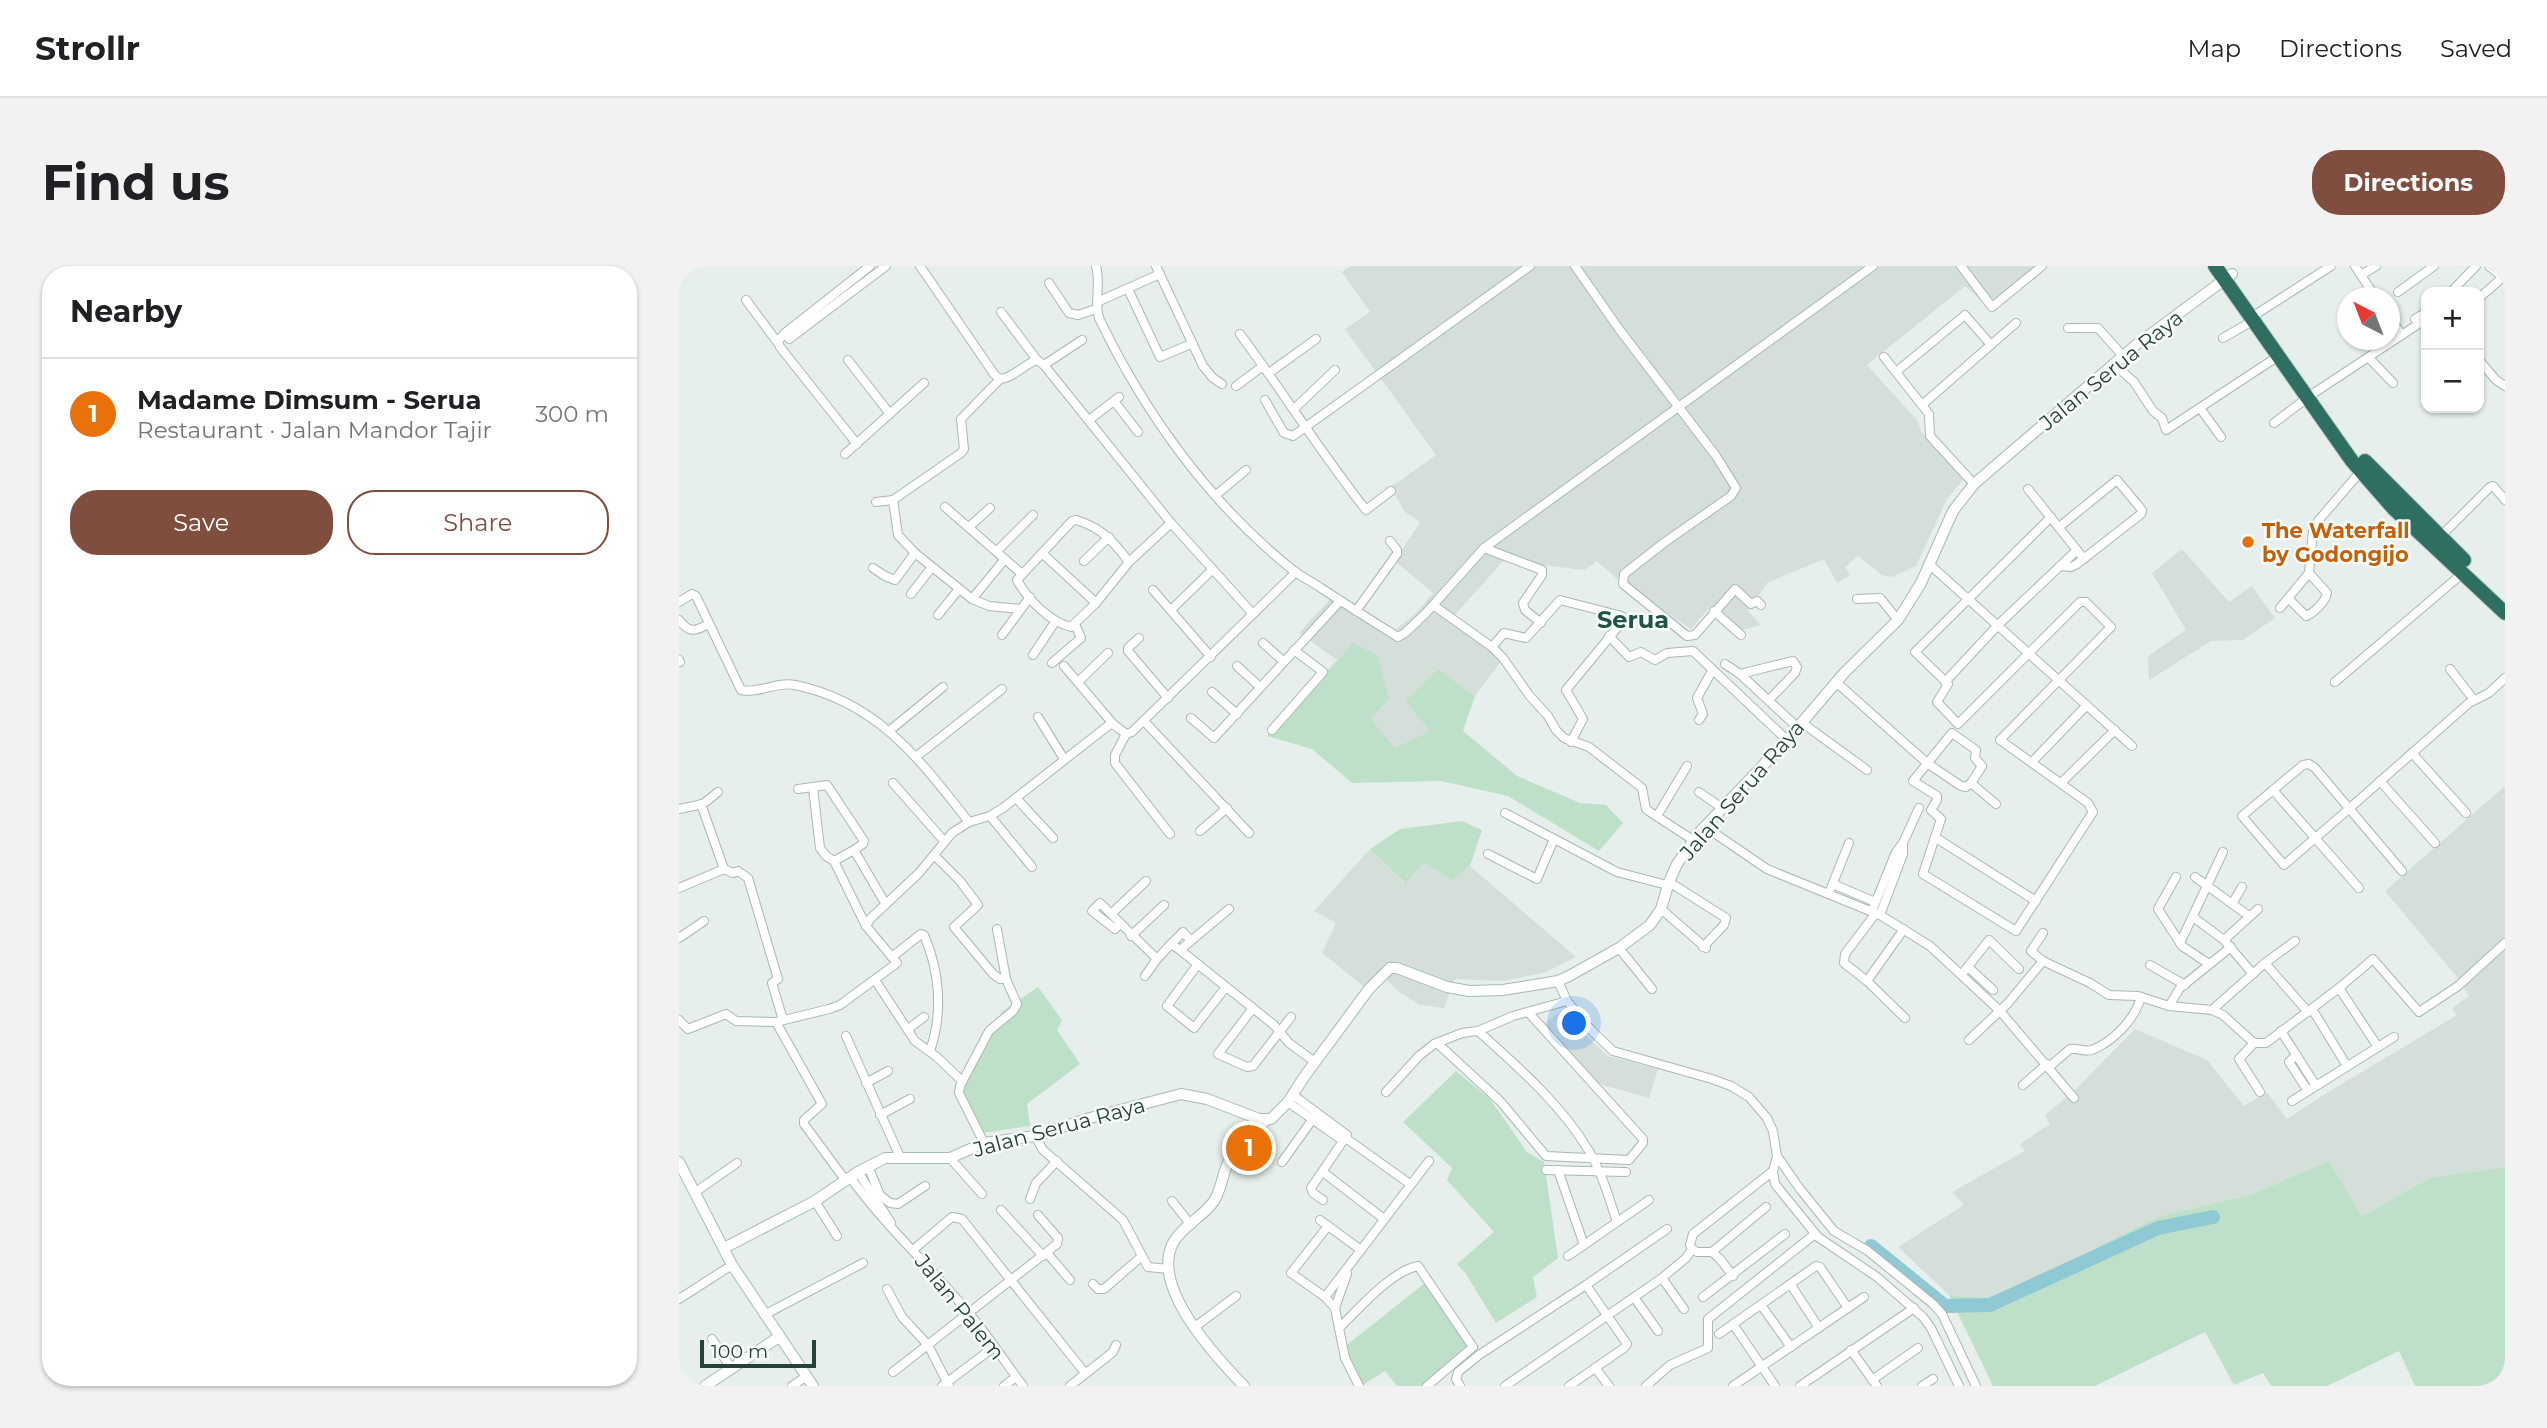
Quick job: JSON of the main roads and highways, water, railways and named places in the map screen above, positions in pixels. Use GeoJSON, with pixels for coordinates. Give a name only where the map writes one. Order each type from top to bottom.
{"type":"FeatureCollection","features":[{"type":"Feature","properties":{"kind":"highway"},"geometry":{"type":"LineString","coordinates":[[2215,266],[2227,273],[2256,317],[2359,455],[2505,600]]}},
{"type":"Feature","properties":{"kind":"highway"},"geometry":{"type":"LineString","coordinates":[[2256,317],[2277,357],[2315,393],[2361,471],[2395,509],[2505,612]]}},
{"type":"Feature","properties":{"kind":"main road","name":"Jalan Serua Raya"},"geometry":{"type":"LineString","coordinates":[[724,1248],[815,1201],[885,1158],[950,1158],[984,1143],[1035,1136],[1181,1094],[1207,1099],[1266,1120],[1277,1115],[1369,989],[1390,968],[1408,971],[1447,987],[1469,991],[1503,990],[1558,981],[1619,948],[1650,925],[1661,909],[1668,884],[1704,826],[1787,740],[1836,682],[1898,620],[1916,594],[1953,511],[1974,484],[2123,356],[2227,273]]}},
{"type":"Feature","properties":{"kind":"main road"},"geometry":{"type":"LineString","coordinates":[[1244,1386],[1195,1327],[1176,1295],[1169,1269],[1170,1253],[1174,1242],[1214,1201],[1233,1156],[1266,1120]]}},
{"type":"Feature","properties":{"kind":"main road"},"geometry":{"type":"LineString","coordinates":[[679,1162],[732,1265],[810,1381]]}},
{"type":"Feature","properties":{"kind":"main road"},"geometry":{"type":"LineString","coordinates":[[705,1386],[779,1337]]}},
{"type":"Feature","properties":{"kind":"waterway"},"geometry":{"type":"LineString","coordinates":[[2498,266],[2505,271]]}},
{"type":"Feature","properties":{"kind":"waterway"},"geometry":{"type":"LineString","coordinates":[[1871,1246],[1945,1306],[1990,1305],[2158,1228],[2213,1217]]}},
{"type":"Feature","properties":{"kind":"place","name":"The Waterfall by Godongijo"},"geometry":{"type":"Point","coordinates":[2248,542]}},
{"type":"Feature","properties":{"kind":"place","name":"Madame Dimsum - Serua"},"geometry":{"type":"Point","coordinates":[1249,1148]}},
{"type":"Feature","properties":{"kind":"district","name":"Serua"},"geometry":{"type":"Point","coordinates":[1633,619]}}]}
